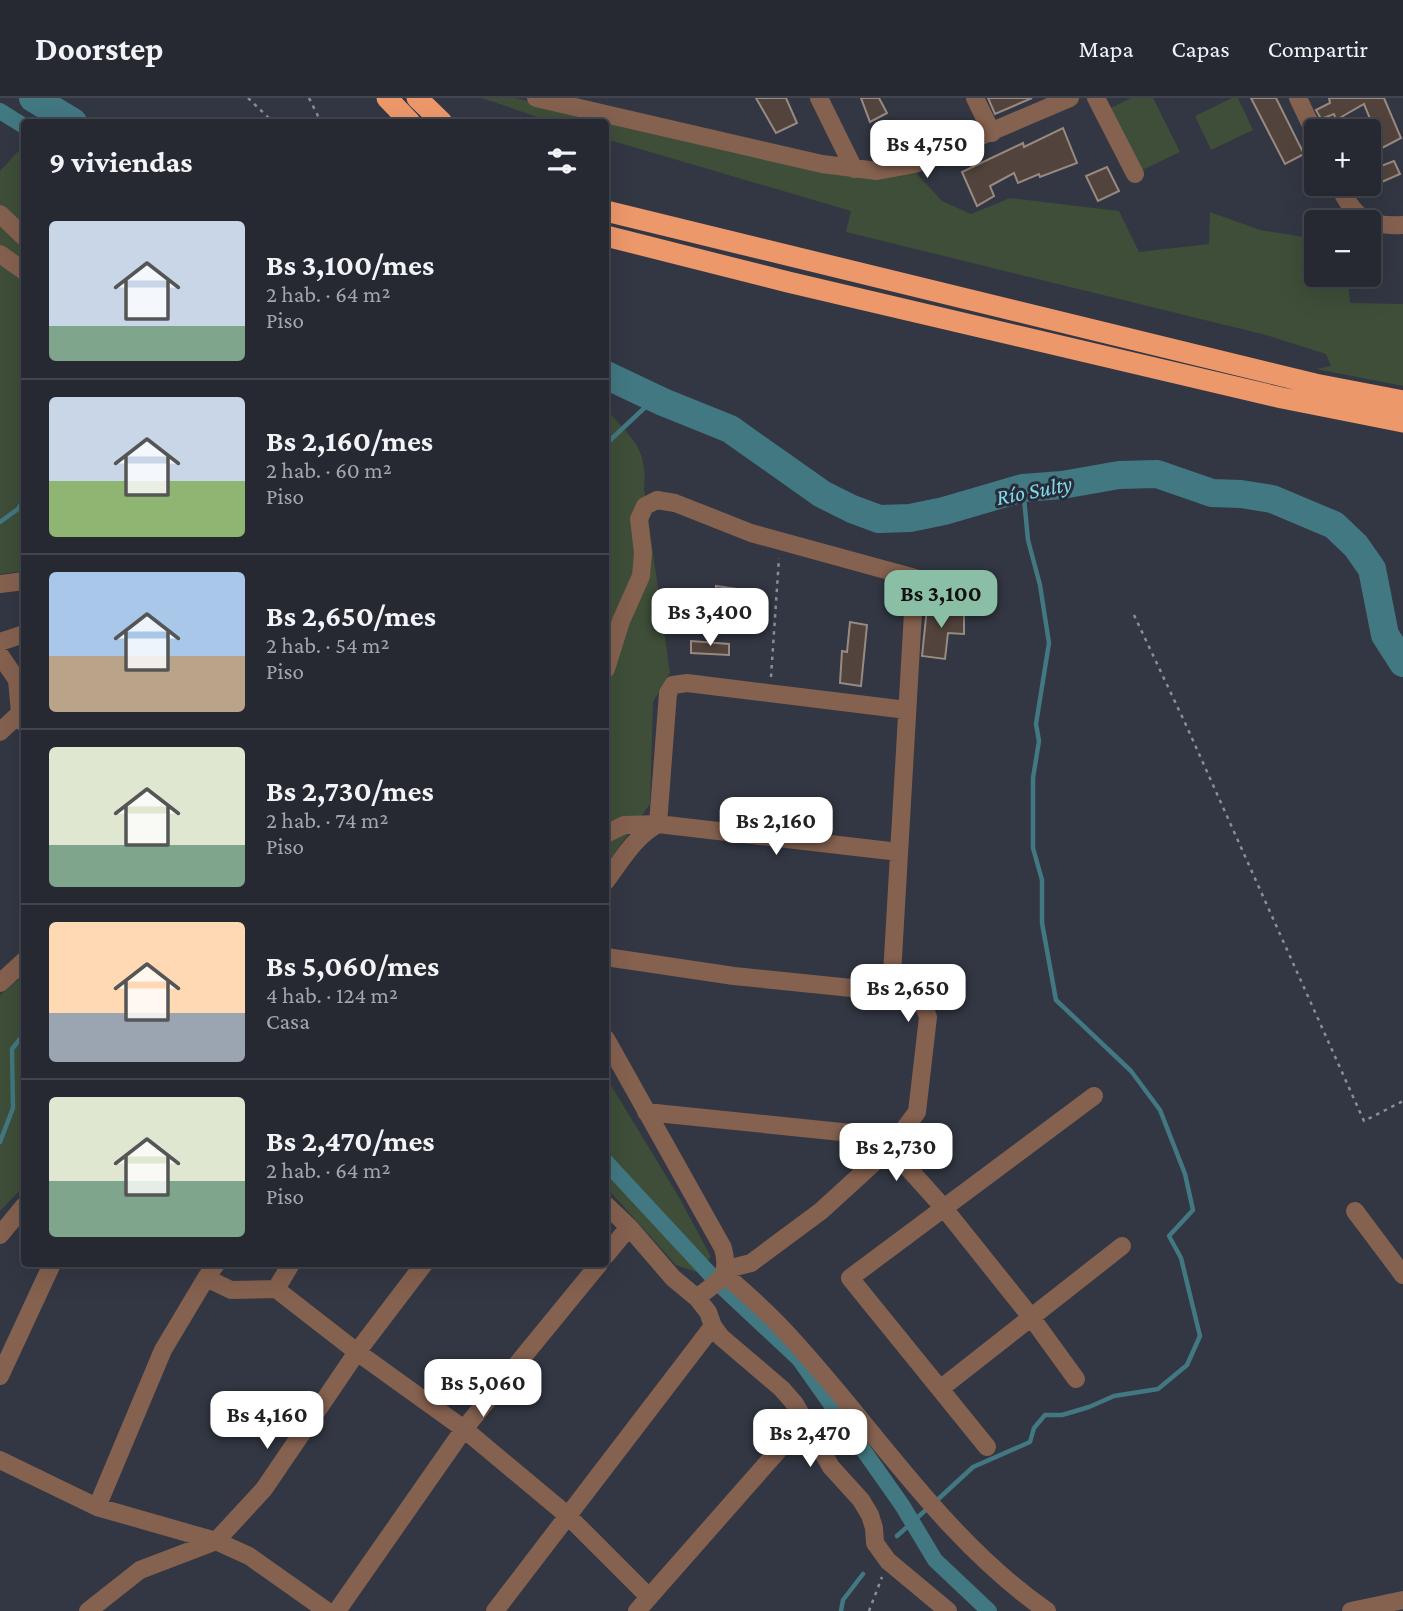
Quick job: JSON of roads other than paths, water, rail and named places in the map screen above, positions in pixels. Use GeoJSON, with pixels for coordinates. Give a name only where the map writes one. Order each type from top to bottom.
{"type":"FeatureCollection","features":[{"type":"Feature","properties":{"kind":"highway"},"geometry":{"type":"LineString","coordinates":[[387,98],[407,119]]}},
{"type":"Feature","properties":{"kind":"highway"},"geometry":{"type":"LineString","coordinates":[[417,98],[439,119]]}},
{"type":"Feature","properties":{"kind":"highway"},"geometry":{"type":"LineString","coordinates":[[609,212],[1315,384],[1403,401]]}},
{"type":"Feature","properties":{"kind":"highway"},"geometry":{"type":"LineString","coordinates":[[609,237],[788,282],[1282,398],[1403,422]]}},
{"type":"Feature","properties":{"kind":"street"},"geometry":{"type":"LineString","coordinates":[[536,98],[822,164],[877,171],[915,164],[1070,98]]}},
{"type":"Feature","properties":{"kind":"street"},"geometry":{"type":"LineString","coordinates":[[819,98],[854,169]]}},
{"type":"Feature","properties":{"kind":"street"},"geometry":{"type":"LineString","coordinates":[[975,98],[992,133]]}},
{"type":"Feature","properties":{"kind":"street"},"geometry":{"type":"LineString","coordinates":[[1096,98],[1135,174]]}},
{"type":"Feature","properties":{"kind":"street"},"geometry":{"type":"LineString","coordinates":[[1298,98],[1308,119]]}},
{"type":"Feature","properties":{"kind":"street"},"geometry":{"type":"LineString","coordinates":[[1344,196],[1355,210]]}},
{"type":"Feature","properties":{"kind":"street"},"geometry":{"type":"LineString","coordinates":[[0,214],[21,234]]}},
{"type":"Feature","properties":{"kind":"street"},"geometry":{"type":"LineString","coordinates":[[1381,225],[1403,225]]}},
{"type":"Feature","properties":{"kind":"street"},"geometry":{"type":"LineString","coordinates":[[0,254],[21,269]]}},
{"type":"Feature","properties":{"kind":"street"},"geometry":{"type":"LineString","coordinates":[[609,659],[621,621],[641,576],[643,553],[639,519],[645,506],[657,500],[675,503],[751,533],[915,578],[891,992]]}},
{"type":"Feature","properties":{"kind":"street"},"geometry":{"type":"LineString","coordinates":[[0,584],[21,581]]}},
{"type":"Feature","properties":{"kind":"street"},"geometry":{"type":"LineString","coordinates":[[0,642],[21,635]]}},
{"type":"Feature","properties":{"kind":"street"},"geometry":{"type":"LineString","coordinates":[[0,655],[14,681],[21,713]]}},
{"type":"Feature","properties":{"kind":"street"},"geometry":{"type":"LineString","coordinates":[[658,824],[668,693],[673,685],[687,683],[907,710]]}},
{"type":"Feature","properties":{"kind":"street"},"geometry":{"type":"LineString","coordinates":[[0,732],[21,719]]}},
{"type":"Feature","properties":{"kind":"street"},"geometry":{"type":"LineString","coordinates":[[609,877],[634,844],[647,830],[658,824]]}},
{"type":"Feature","properties":{"kind":"street"},"geometry":{"type":"LineString","coordinates":[[609,832],[624,825],[658,824],[899,852]]}},
{"type":"Feature","properties":{"kind":"street"},"geometry":{"type":"LineString","coordinates":[[609,957],[734,976],[891,992],[914,998],[925,1005],[928,1017],[917,1112],[890,1148],[821,1211],[751,1263],[726,1272],[697,1298]]}},
{"type":"Feature","properties":{"kind":"street"},"geometry":{"type":"LineString","coordinates":[[0,983],[21,964]]}},
{"type":"Feature","properties":{"kind":"street"},"geometry":{"type":"LineString","coordinates":[[609,1045],[716,1234],[723,1248],[726,1272],[779,1324],[918,1490],[963,1538],[1022,1594],[1047,1611]]}},
{"type":"Feature","properties":{"kind":"street"},"geometry":{"type":"LineString","coordinates":[[987,1447],[850,1278],[1094,1096]]}},
{"type":"Feature","properties":{"kind":"street"},"geometry":{"type":"LineString","coordinates":[[646,1112],[861,1133],[877,1138],[890,1148],[943,1207],[1031,1317],[1076,1379]]}},
{"type":"Feature","properties":{"kind":"street"},"geometry":{"type":"LineString","coordinates":[[609,1208],[673,1278],[697,1298],[721,1337],[782,1389],[806,1420],[831,1467],[861,1500],[870,1515],[875,1543],[888,1561],[948,1611]]}},
{"type":"Feature","properties":{"kind":"street"},"geometry":{"type":"LineString","coordinates":[[0,1235],[21,1210]]}},
{"type":"Feature","properties":{"kind":"street"},"geometry":{"type":"LineString","coordinates":[[1355,1211],[1403,1275]]}},
{"type":"Feature","properties":{"kind":"street"},"geometry":{"type":"LineString","coordinates":[[609,1251],[629,1227]]}},
{"type":"Feature","properties":{"kind":"street"},"geometry":{"type":"LineString","coordinates":[[940,1389],[1122,1245]]}},
{"type":"Feature","properties":{"kind":"street"},"geometry":{"type":"LineString","coordinates":[[0,1376],[51,1267]]}},
{"type":"Feature","properties":{"kind":"street"},"geometry":{"type":"LineString","coordinates":[[276,1289],[288,1267]]}},
{"type":"Feature","properties":{"kind":"street"},"geometry":{"type":"LineString","coordinates":[[88,1611],[140,1570],[216,1541],[264,1489],[357,1352],[422,1267]]}},
{"type":"Feature","properties":{"kind":"street"},"geometry":{"type":"LineString","coordinates":[[337,1611],[464,1429],[596,1267]]}},
{"type":"Feature","properties":{"kind":"street"},"geometry":{"type":"LineString","coordinates":[[97,1507],[163,1350],[211,1270],[231,1290],[276,1289],[357,1352],[464,1429],[567,1515],[643,1604],[806,1420]]}},
{"type":"Feature","properties":{"kind":"street"},"geometry":{"type":"LineString","coordinates":[[495,1611],[713,1326]]}},
{"type":"Feature","properties":{"kind":"street"},"geometry":{"type":"LineString","coordinates":[[0,1460],[97,1507],[216,1541],[249,1556],[327,1611]]}},
{"type":"Feature","properties":{"kind":"street"},"geometry":{"type":"LineString","coordinates":[[1351,1611],[1403,1600]]}},
{"type":"Feature","properties":{"kind":"waterway","name":"Río Sulty"},"geometry":{"type":"LineString","coordinates":[[33,98],[68,119]]}},
{"type":"Feature","properties":{"kind":"waterway"},"geometry":{"type":"LineString","coordinates":[[0,111],[21,124]]}},
{"type":"Feature","properties":{"kind":"waterway","name":"Río Sulty"},"geometry":{"type":"LineString","coordinates":[[609,376],[730,429],[822,494],[879,519],[910,518],[1023,488],[1062,485],[1119,475],[1157,474],[1212,493],[1272,499],[1334,525],[1356,546],[1372,569],[1385,635],[1403,663]]}},
{"type":"Feature","properties":{"kind":"waterway"},"geometry":{"type":"LineString","coordinates":[[609,441],[655,398]]}},
{"type":"Feature","properties":{"kind":"waterway"},"geometry":{"type":"LineString","coordinates":[[934,1503],[973,1467],[1030,1442],[1034,1428],[1045,1415],[1062,1415],[1114,1396],[1158,1389],[1187,1365],[1200,1336],[1181,1258],[1169,1236],[1193,1210],[1185,1174],[1160,1110],[1131,1071],[1056,1000],[1042,923],[1042,880],[1033,848],[1033,778],[1039,741],[1036,724],[1049,643],[1040,585],[1028,540],[1023,488]]}},
{"type":"Feature","properties":{"kind":"waterway"},"geometry":{"type":"LineString","coordinates":[[0,522],[21,504]]}},
{"type":"Feature","properties":{"kind":"waterway"},"geometry":{"type":"LineString","coordinates":[[0,1142],[13,1108],[12,1049],[21,1038]]}},
{"type":"Feature","properties":{"kind":"waterway"},"geometry":{"type":"LineString","coordinates":[[609,1165],[721,1286],[799,1359],[902,1505],[935,1560],[989,1611]]}},
{"type":"Feature","properties":{"kind":"waterway"},"geometry":{"type":"LineString","coordinates":[[897,1536],[928,1508]]}},
{"type":"Feature","properties":{"kind":"waterway"},"geometry":{"type":"LineString","coordinates":[[841,1611],[843,1600],[863,1574]]}}]}
